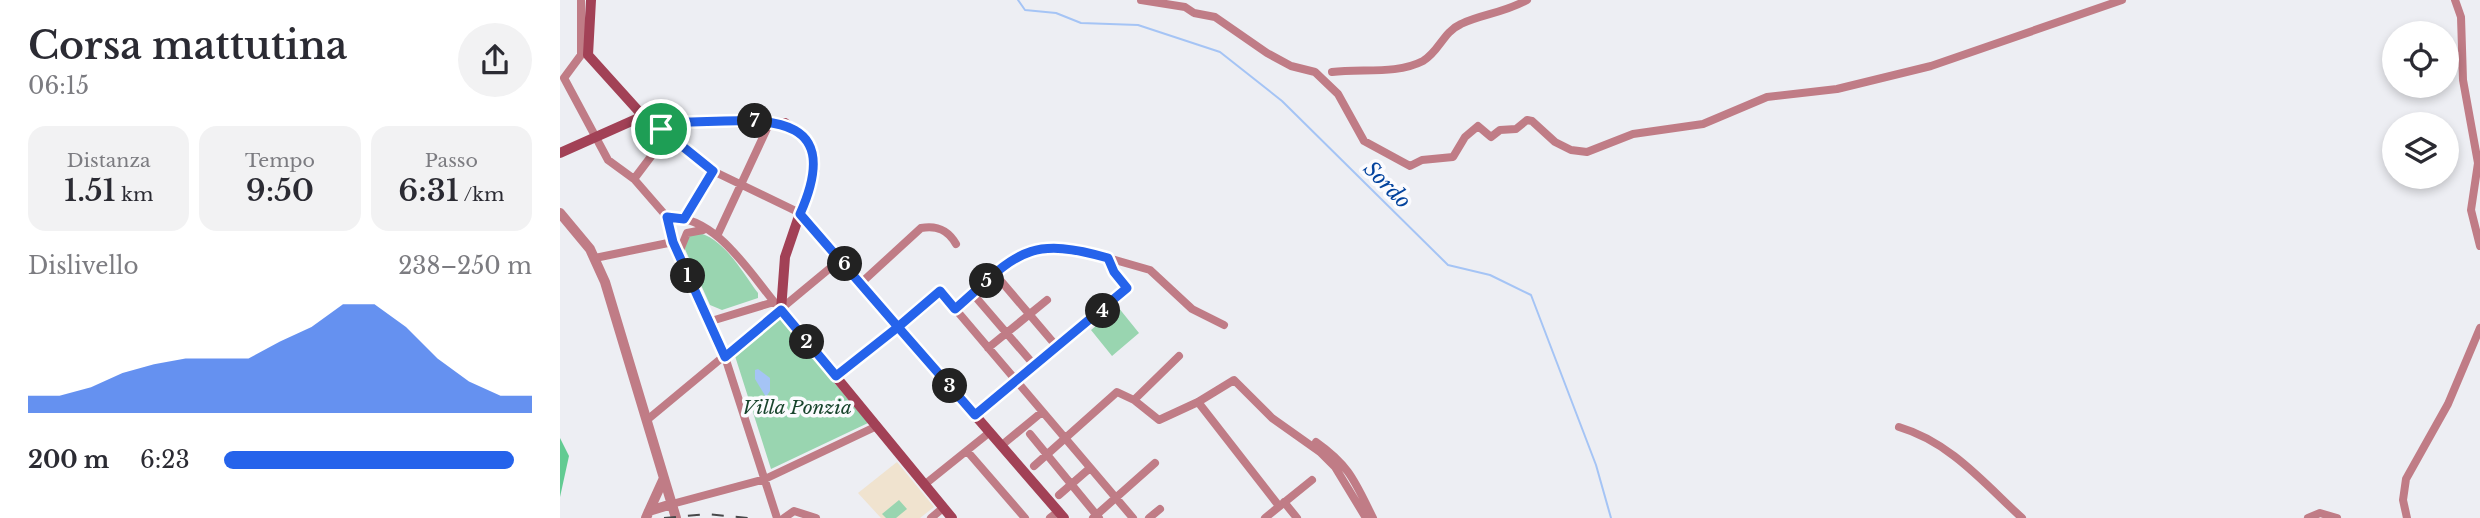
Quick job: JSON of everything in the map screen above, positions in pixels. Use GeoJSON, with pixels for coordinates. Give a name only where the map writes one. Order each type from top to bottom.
{"type":"FeatureCollection","features":[{"type":"Feature","properties":{"kind":"main road"},"geometry":{"type":"LineString","coordinates":[[591,0],[585,55],[648,118]]}},
{"type":"Feature","properties":{"kind":"main road"},"geometry":{"type":"LineString","coordinates":[[560,153],[648,118],[785,123],[809,142],[815,169],[785,257],[778,306],[952,518]]}},
{"type":"Feature","properties":{"kind":"main road"},"geometry":{"type":"LineString","coordinates":[[800,214],[1002,445],[1058,516]]}},
{"type":"Feature","properties":{"kind":"street"},"geometry":{"type":"LineString","coordinates":[[581,0],[585,55],[564,78],[608,160],[634,179],[667,217],[678,255],[725,357],[777,518]]}},
{"type":"Feature","properties":{"kind":"street"},"geometry":{"type":"LineString","coordinates":[[1141,0],[1185,7],[1194,13],[1216,17],[1267,53],[1291,66],[1315,72],[1338,94],[1364,141],[1410,166],[1422,160],[1453,157],[1465,137],[1478,126],[1491,137],[1500,130],[1516,129],[1527,120],[1532,121],[1555,142],[1571,150],[1587,152],[1633,134],[1703,124],[1767,97],[1837,89],[1931,66],[2122,0]]}},
{"type":"Feature","properties":{"kind":"street"},"geometry":{"type":"LineString","coordinates":[[1332,72],[1410,66],[1428,57],[1445,34],[1457,26],[1490,17],[1527,0]]}},
{"type":"Feature","properties":{"kind":"street"},"geometry":{"type":"LineString","coordinates":[[2455,0],[2461,18],[2463,80],[2477,163],[2471,210],[2480,246]]}},
{"type":"Feature","properties":{"kind":"street"},"geometry":{"type":"LineString","coordinates":[[648,118],[713,171],[800,214]]}},
{"type":"Feature","properties":{"kind":"street"},"geometry":{"type":"LineString","coordinates":[[717,236],[770,122]]}},
{"type":"Feature","properties":{"kind":"street"},"geometry":{"type":"LineString","coordinates":[[634,179],[668,134]]}},
{"type":"Feature","properties":{"kind":"street"},"geometry":{"type":"LineString","coordinates":[[684,219],[713,171]]}},
{"type":"Feature","properties":{"kind":"street"},"geometry":{"type":"LineString","coordinates":[[560,213],[595,258],[605,282],[676,518]]}},
{"type":"Feature","properties":{"kind":"street"},"geometry":{"type":"LineString","coordinates":[[667,217],[684,219],[717,236],[778,306]]}},
{"type":"Feature","properties":{"kind":"street"},"geometry":{"type":"LineString","coordinates":[[861,283],[921,228],[932,226],[950,234],[956,244]]}},
{"type":"Feature","properties":{"kind":"street"},"geometry":{"type":"LineString","coordinates":[[678,255],[687,233],[706,230]]}},
{"type":"Feature","properties":{"kind":"street"},"geometry":{"type":"LineString","coordinates":[[595,258],[673,242]]}},
{"type":"Feature","properties":{"kind":"street"},"geometry":{"type":"LineString","coordinates":[[955,309],[1025,251],[1038,248],[1080,250],[1150,270],[1192,309],[1224,325]]}},
{"type":"Feature","properties":{"kind":"street"},"geometry":{"type":"LineString","coordinates":[[975,415],[1127,288],[1114,272],[1108,258]]}},
{"type":"Feature","properties":{"kind":"street"},"geometry":{"type":"LineString","coordinates":[[648,420],[762,325],[778,306],[841,259]]}},
{"type":"Feature","properties":{"kind":"street"},"geometry":{"type":"LineString","coordinates":[[995,274],[1058,348]]}},
{"type":"Feature","properties":{"kind":"street"},"geometry":{"type":"LineString","coordinates":[[836,376],[940,291],[1133,518]]}},
{"type":"Feature","properties":{"kind":"street"},"geometry":{"type":"LineString","coordinates":[[973,294],[1035,366]]}},
{"type":"Feature","properties":{"kind":"street"},"geometry":{"type":"LineString","coordinates":[[989,348],[1047,300]]}},
{"type":"Feature","properties":{"kind":"street"},"geometry":{"type":"LineString","coordinates":[[708,322],[754,309],[778,306]]}},
{"type":"Feature","properties":{"kind":"street"},"geometry":{"type":"LineString","coordinates":[[754,309],[762,325]]}},
{"type":"Feature","properties":{"kind":"street"},"geometry":{"type":"LineString","coordinates":[[2407,518],[2403,500],[2406,479],[2448,404],[2480,328]]}},
{"type":"Feature","properties":{"kind":"street"},"geometry":{"type":"LineString","coordinates":[[1134,400],[1179,356]]}},
{"type":"Feature","properties":{"kind":"street"},"geometry":{"type":"LineString","coordinates":[[1034,466],[1111,395],[1123,393],[1159,421],[1234,380],[1272,418],[1304,439],[1335,467],[1366,518]]}},
{"type":"Feature","properties":{"kind":"street"},"geometry":{"type":"LineString","coordinates":[[1198,402],[1281,504],[1297,518]]}},
{"type":"Feature","properties":{"kind":"street"},"geometry":{"type":"LineString","coordinates":[[1002,445],[1042,412]]}},
{"type":"Feature","properties":{"kind":"street"},"geometry":{"type":"LineString","coordinates":[[648,514],[671,504],[765,479],[877,426]]}},
{"type":"Feature","properties":{"kind":"street"},"geometry":{"type":"LineString","coordinates":[[1899,427],[1914,431],[1959,458],[2022,518]]}},
{"type":"Feature","properties":{"kind":"street"},"geometry":{"type":"LineString","coordinates":[[925,485],[990,432]]}},
{"type":"Feature","properties":{"kind":"street"},"geometry":{"type":"LineString","coordinates":[[1030,434],[1096,517],[1155,463]]}},
{"type":"Feature","properties":{"kind":"street"},"geometry":{"type":"LineString","coordinates":[[1304,439],[1311,439],[1340,458],[1373,518]]}},
{"type":"Feature","properties":{"kind":"street"},"geometry":{"type":"LineString","coordinates":[[967,450],[1025,518]]}},
{"type":"Feature","properties":{"kind":"street"},"geometry":{"type":"LineString","coordinates":[[1059,495],[1090,468]]}},
{"type":"Feature","properties":{"kind":"street"},"geometry":{"type":"LineString","coordinates":[[648,514],[664,477]]}},
{"type":"Feature","properties":{"kind":"street"},"geometry":{"type":"LineString","coordinates":[[1265,518],[1312,480]]}},
{"type":"Feature","properties":{"kind":"street"},"geometry":{"type":"LineString","coordinates":[[931,518],[943,508]]}},
{"type":"Feature","properties":{"kind":"street"},"geometry":{"type":"LineString","coordinates":[[1149,518],[1160,509]]}},
{"type":"Feature","properties":{"kind":"street"},"geometry":{"type":"LineString","coordinates":[[784,518],[794,511],[816,518]]}},
{"type":"Feature","properties":{"kind":"street"},"geometry":{"type":"LineString","coordinates":[[2308,518],[2320,513],[2337,518]]}},
{"type":"Feature","properties":{"kind":"shaded area"},"geometry":{"type":"Polygon","coordinates":[[[897,462],[934,507],[920,518],[881,518],[858,493],[897,462]]]}},
{"type":"Feature","properties":{"kind":"green space"},"geometry":{"type":"Polygon","coordinates":[[[695,232],[714,240],[723,248],[758,293],[758,298],[722,310],[710,305],[684,247],[688,237],[695,232]]]}},
{"type":"Feature","properties":{"kind":"green space"},"geometry":{"type":"Polygon","coordinates":[[[1118,307],[1139,333],[1112,356],[1091,330],[1118,307]]]}},
{"type":"Feature","properties":{"kind":"green space","name":"Villa Ponzia"},"geometry":{"type":"Polygon","coordinates":[[[779,317],[868,423],[771,469],[735,356],[779,317]]]}},
{"type":"Feature","properties":{"kind":"green space"},"geometry":{"type":"Polygon","coordinates":[[[560,438],[569,456],[560,497],[560,438]]]}},
{"type":"Feature","properties":{"kind":"green space"},"geometry":{"type":"Polygon","coordinates":[[[899,500],[907,509],[896,518],[886,518],[882,514],[899,500]]]}},
{"type":"Feature","properties":{"kind":"water"},"geometry":{"type":"Polygon","coordinates":[[[758,369],[770,378],[770,391],[766,397],[755,379],[755,370],[758,369]]]}},
{"type":"Feature","properties":{"kind":"waterway","name":"Sordo"},"geometry":{"type":"LineString","coordinates":[[1018,0],[1025,10],[1056,13],[1081,23],[1138,25],[1220,52],[1282,101],[1448,265],[1490,275],[1531,295],[1596,465],[1611,518]]}},
{"type":"Feature","properties":{"kind":"railway"},"geometry":{"type":"LineString","coordinates":[[664,518],[707,514],[748,518]]}},
{"type":"Feature","properties":{"kind":"route"},"geometry":{"type":"LineString","coordinates":[[661,129],[653,121],[761,121],[785,123],[798,131],[809,142],[815,169],[813,182],[800,214],[898,327],[940,291],[955,309],[1003,267],[1025,251],[1038,248],[1080,250],[1108,258],[1114,272],[1127,288],[1121,296],[975,415],[898,327],[836,376],[781,310],[725,357],[673,242],[667,217],[684,219],[713,171],[689,155],[661,129]]}}]}
